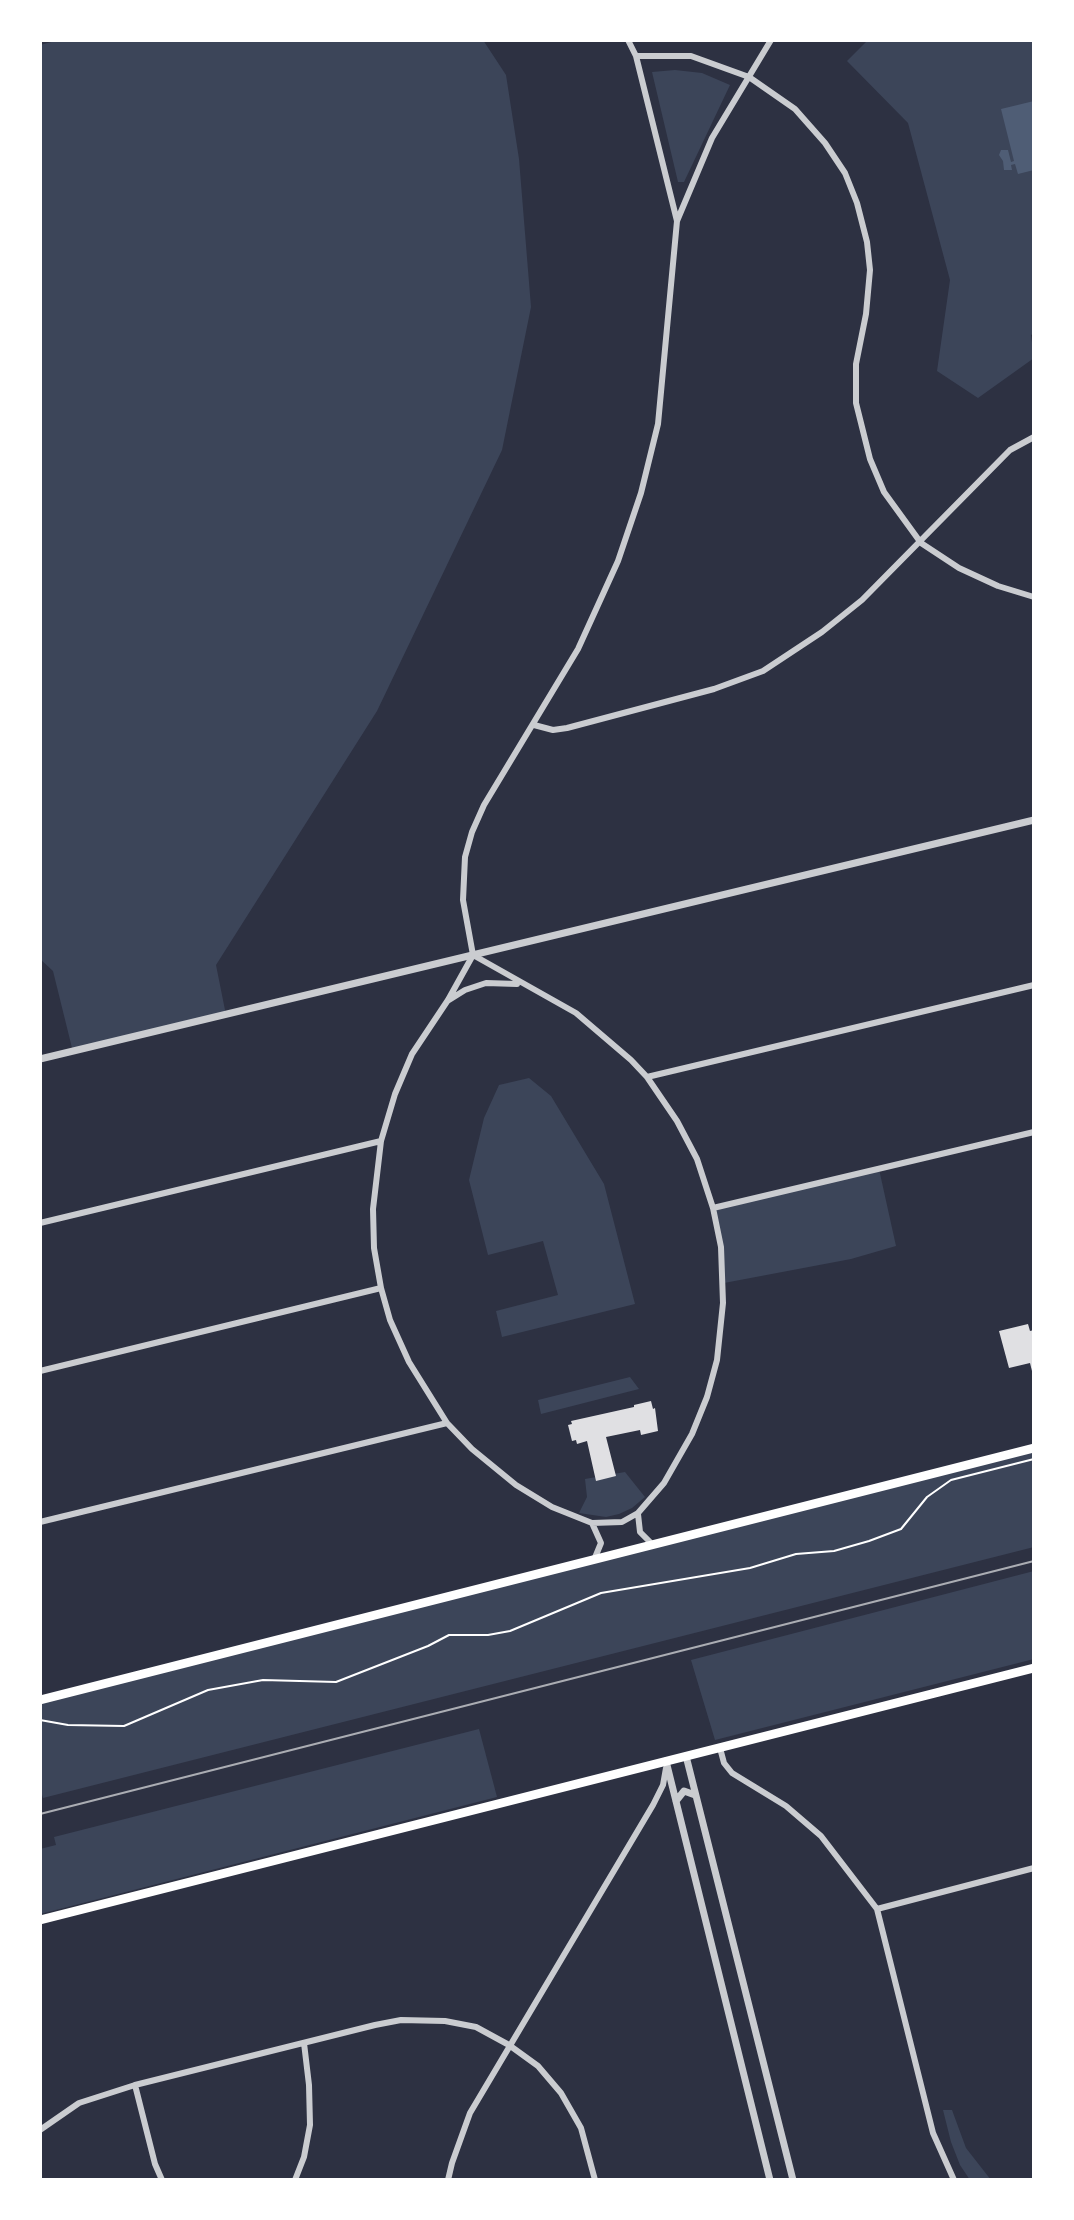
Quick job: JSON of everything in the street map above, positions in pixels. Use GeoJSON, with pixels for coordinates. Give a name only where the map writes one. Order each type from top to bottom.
{"type":"FeatureCollection","features":[{"type":"Feature","properties":{"kind":"main road"},"geometry":{"type":"LineString","coordinates":[[40,1700],[1034,1448]]}},
{"type":"Feature","properties":{"kind":"main road"},"geometry":{"type":"LineString","coordinates":[[40,1920],[1034,1668]]}},
{"type":"Feature","properties":{"kind":"street"},"geometry":{"type":"LineString","coordinates":[[628,40],[636,56],[677,221]]}},
{"type":"Feature","properties":{"kind":"street"},"geometry":{"type":"LineString","coordinates":[[473,955],[576,1013],[614,1044],[647,1077],[685,1135],[713,1208],[724,1283],[717,1360],[692,1434],[664,1483],[638,1513],[615,1523],[592,1523],[552,1507],[516,1485],[472,1449],[447,1423],[409,1362],[390,1320],[374,1248],[373,1209],[381,1141],[395,1094],[412,1054],[473,955],[463,900],[468,844],[484,805],[578,649],[618,561],[641,493],[658,424],[677,221],[712,138],[771,40]]}},
{"type":"Feature","properties":{"kind":"street"},"geometry":{"type":"LineString","coordinates":[[636,56],[691,56],[749,77],[795,109],[825,143],[845,173],[867,242],[870,270],[866,314],[856,364],[856,403],[870,459],[884,492],[921,543],[972,574],[1034,597]]}},
{"type":"Feature","properties":{"kind":"street"},"geometry":{"type":"LineString","coordinates":[[534,725],[553,730],[567,728],[714,689],[763,671],[862,600],[1010,450],[1034,437]]}},
{"type":"Feature","properties":{"kind":"street"},"geometry":{"type":"LineString","coordinates":[[40,1059],[1034,820]]}},
{"type":"Feature","properties":{"kind":"street"},"geometry":{"type":"LineString","coordinates":[[448,1000],[486,983],[521,984]]}},
{"type":"Feature","properties":{"kind":"street"},"geometry":{"type":"LineString","coordinates":[[647,1077],[1034,985]]}},
{"type":"Feature","properties":{"kind":"street"},"geometry":{"type":"LineString","coordinates":[[713,1208],[1034,1132]]}},
{"type":"Feature","properties":{"kind":"street"},"geometry":{"type":"LineString","coordinates":[[40,1223],[381,1141]]}},
{"type":"Feature","properties":{"kind":"street"},"geometry":{"type":"LineString","coordinates":[[40,1371],[381,1288]]}},
{"type":"Feature","properties":{"kind":"street"},"geometry":{"type":"LineString","coordinates":[[40,1522],[447,1423]]}},
{"type":"Feature","properties":{"kind":"street"},"geometry":{"type":"LineString","coordinates":[[638,1513],[640,1532],[653,1545]]}},
{"type":"Feature","properties":{"kind":"street"},"geometry":{"type":"LineString","coordinates":[[592,1523],[601,1543],[594,1560]]}},
{"type":"Feature","properties":{"kind":"street"},"geometry":{"type":"LineString","coordinates":[[720,1748],[724,1763],[732,1773],[786,1806],[821,1836],[877,1909],[933,2133],[954,2180]]}},
{"type":"Feature","properties":{"kind":"street"},"geometry":{"type":"LineString","coordinates":[[686,1756],[793,2180]]}},
{"type":"Feature","properties":{"kind":"street"},"geometry":{"type":"LineString","coordinates":[[666,1761],[770,2180]]}},
{"type":"Feature","properties":{"kind":"street"},"geometry":{"type":"LineString","coordinates":[[448,2180],[470,2113],[653,1805],[663,1782],[666,1761]]}},
{"type":"Feature","properties":{"kind":"street"},"geometry":{"type":"LineString","coordinates":[[676,1801],[684,1791],[690,1791],[696,1797]]}},
{"type":"Feature","properties":{"kind":"street"},"geometry":{"type":"LineString","coordinates":[[877,1909],[1034,1868]]}},
{"type":"Feature","properties":{"kind":"street"},"geometry":{"type":"LineString","coordinates":[[40,2130],[79,2103],[135,2085],[401,2020],[445,2021],[476,2027],[538,2066],[561,2093],[581,2128],[595,2180]]}},
{"type":"Feature","properties":{"kind":"street"},"geometry":{"type":"LineString","coordinates":[[295,2180],[304,2157],[310,2125],[304,2043]]}},
{"type":"Feature","properties":{"kind":"street"},"geometry":{"type":"LineString","coordinates":[[135,2085],[162,2180]]}},
{"type":"Feature","properties":{"kind":"path"},"geometry":{"type":"LineString","coordinates":[[40,1720],[68,1725],[124,1726],[208,1690],[263,1680],[336,1682],[449,1635],[488,1635],[510,1631],[601,1593],[750,1568],[796,1554],[834,1551],[869,1541],[901,1529],[927,1497],[951,1480],[1034,1459]]}},
{"type":"Feature","properties":{"kind":"shaded area"},"geometry":{"type":"Polygon","coordinates":[[[59,40],[483,40],[506,75],[519,159],[531,307],[502,450],[377,711],[216,965],[226,1015],[73,1052],[53,971],[40,959],[40,45],[59,40]]]}},
{"type":"Feature","properties":{"kind":"shaded area"},"geometry":{"type":"Polygon","coordinates":[[[868,40],[1034,40],[1034,333],[1031,335],[1034,358],[978,398],[937,371],[950,280],[908,123],[847,61],[868,40]]]}},
{"type":"Feature","properties":{"kind":"shaded area"},"geometry":{"type":"Polygon","coordinates":[[[675,70],[702,73],[730,85],[684,182],[678,182],[652,72],[675,70]]]}},
{"type":"Feature","properties":{"kind":"shaded area"},"geometry":{"type":"Polygon","coordinates":[[[1034,101],[1034,170],[1018,174],[1015,164],[1011,165],[1012,170],[1004,170],[999,155],[1001,150],[1008,150],[1011,162],[1014,161],[1001,109],[1034,101]]]}},
{"type":"Feature","properties":{"kind":"shaded area"},"geometry":{"type":"Polygon","coordinates":[[[529,1078],[551,1096],[604,1184],[635,1304],[502,1337],[496,1311],[558,1295],[543,1241],[488,1255],[469,1180],[484,1118],[499,1085],[529,1078]]]}},
{"type":"Feature","properties":{"kind":"shaded area"},"geometry":{"type":"Polygon","coordinates":[[[879,1169],[896,1246],[851,1259],[724,1283],[713,1208],[879,1169]]]}},
{"type":"Feature","properties":{"kind":"shaded area"},"geometry":{"type":"Polygon","coordinates":[[[630,1377],[639,1389],[541,1414],[538,1400],[630,1377]]]}},
{"type":"Feature","properties":{"kind":"shaded area"},"geometry":{"type":"Polygon","coordinates":[[[1034,1448],[1034,1547],[43,1798],[40,1788],[40,1700],[1034,1448]]]}},
{"type":"Feature","properties":{"kind":"shaded area"},"geometry":{"type":"Polygon","coordinates":[[[625,1472],[645,1497],[619,1514],[606,1517],[579,1513],[587,1497],[585,1479],[625,1472]]]}},
{"type":"Feature","properties":{"kind":"shaded area"},"geometry":{"type":"Polygon","coordinates":[[[1034,1571],[1034,1659],[715,1740],[691,1660],[1034,1571]]]}},
{"type":"Feature","properties":{"kind":"shaded area"},"geometry":{"type":"Polygon","coordinates":[[[479,1729],[497,1797],[40,1914],[40,1849],[56,1845],[54,1837],[479,1729]]]}},
{"type":"Feature","properties":{"kind":"shaded area"},"geometry":{"type":"Polygon","coordinates":[[[943,2110],[952,2110],[966,2148],[991,2180],[970,2180],[951,2142],[943,2110]]]}},
{"type":"Feature","properties":{"kind":"building"},"geometry":{"type":"Polygon","coordinates":[[[1028,1324],[1030,1331],[1034,1330],[1033,1375],[1030,1363],[1009,1368],[999,1331],[1028,1324]]]}},
{"type":"Feature","properties":{"kind":"building"},"geometry":{"type":"Polygon","coordinates":[[[651,1401],[658,1431],[641,1435],[640,1430],[606,1437],[616,1476],[596,1481],[587,1441],[577,1444],[576,1440],[572,1441],[568,1425],[572,1424],[571,1421],[651,1401]]]}},
{"type":"Feature","properties":{"kind":"tram line"},"geometry":{"type":"LineString","coordinates":[[40,1814],[1034,1561]]}}]}
